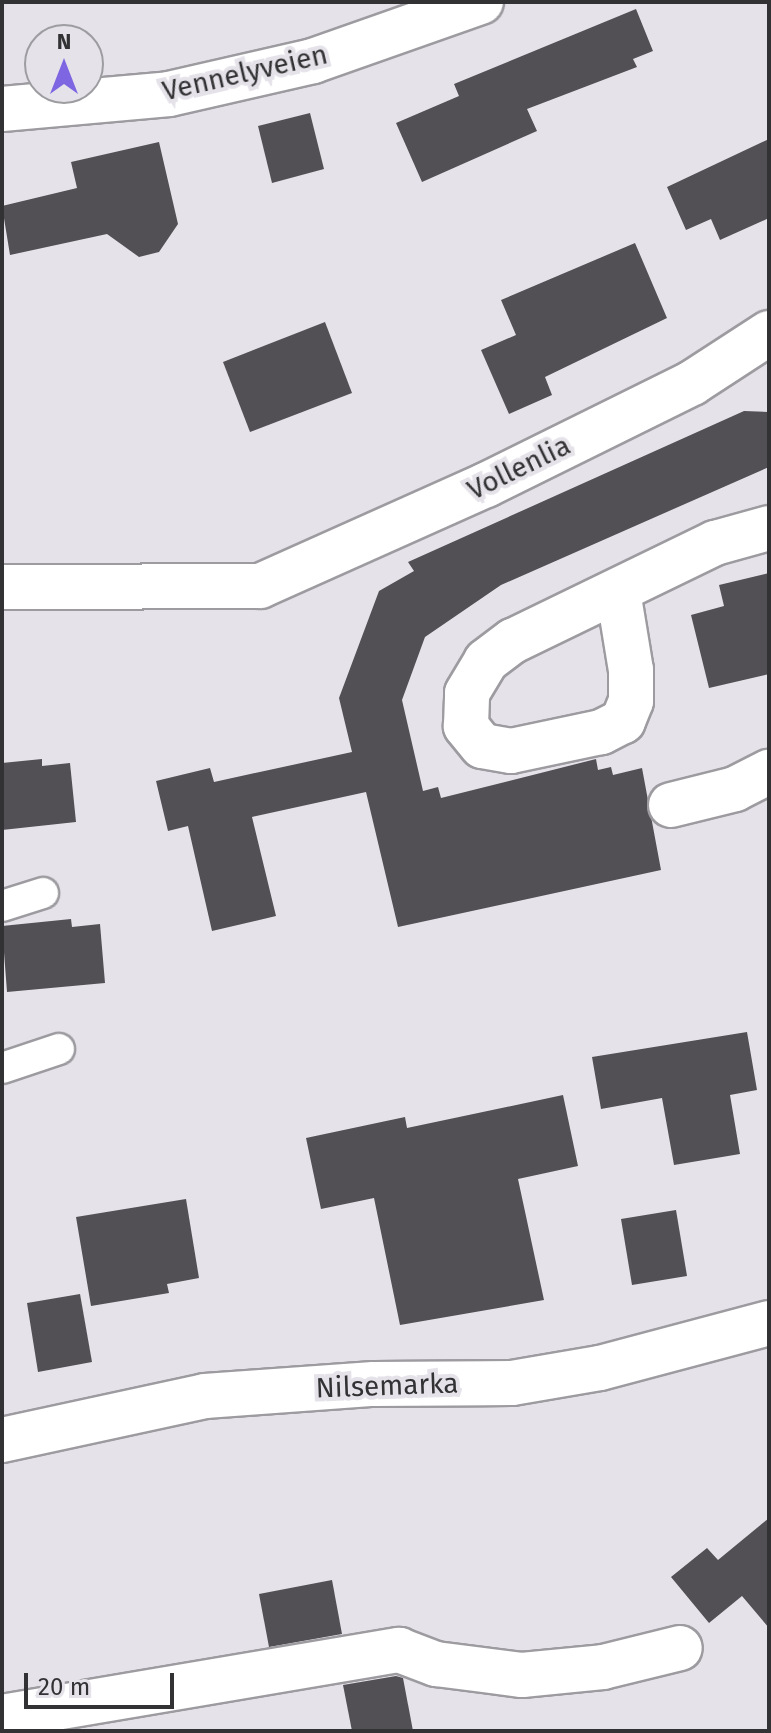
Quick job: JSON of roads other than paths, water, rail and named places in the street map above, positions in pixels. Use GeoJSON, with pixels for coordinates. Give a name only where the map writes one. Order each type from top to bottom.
{"type":"FeatureCollection","features":[{"type":"Feature","properties":{"kind":"street","name":"Vennelyveien"},"geometry":{"type":"LineString","coordinates":[[2,109],[197,87],[313,61],[481,2]]}},
{"type":"Feature","properties":{"kind":"street","name":"Vollenlia"},"geometry":{"type":"LineString","coordinates":[[2,587],[78,591],[260,586],[486,485],[678,390],[769,333]]}},
{"type":"Feature","properties":{"kind":"street"},"geometry":{"type":"LineString","coordinates":[[618,591],[715,543],[769,528]]}},
{"type":"Feature","properties":{"kind":"street"},"geometry":{"type":"LineString","coordinates":[[671,805],[735,789],[769,772]]}},
{"type":"Feature","properties":{"kind":"street","name":"Nilsemarka"},"geometry":{"type":"LineString","coordinates":[[2,1440],[205,1396],[374,1384],[512,1383],[600,1368],[769,1323]]}},
{"type":"Feature","properties":{"kind":"street"},"geometry":{"type":"LineString","coordinates":[[2,1717],[399,1650],[436,1664],[522,1675],[603,1667],[680,1648]]}},
{"type":"Feature","properties":{"kind":"lane"},"geometry":{"type":"LineString","coordinates":[[2,906],[43,893]]}},
{"type":"Feature","properties":{"kind":"lane"},"geometry":{"type":"LineString","coordinates":[[2,1068],[59,1049]]}}]}
